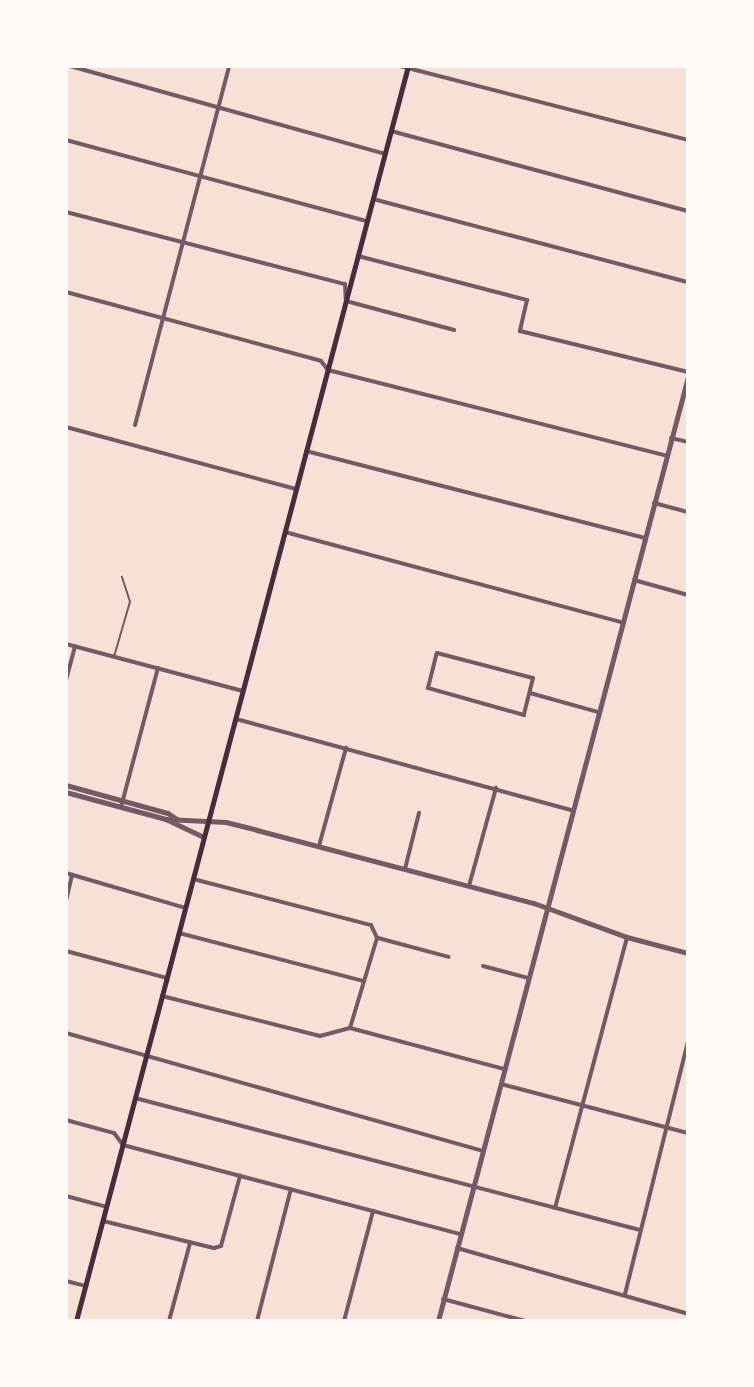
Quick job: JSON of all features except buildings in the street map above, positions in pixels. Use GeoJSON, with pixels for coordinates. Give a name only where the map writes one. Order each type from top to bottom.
{"type":"FeatureCollection","features":[{"type":"Feature","properties":{"kind":"main road"},"geometry":{"type":"LineString","coordinates":[[76,1321],[408,67]]}},
{"type":"Feature","properties":{"kind":"street"},"geometry":{"type":"LineString","coordinates":[[70,66],[385,154]]}},
{"type":"Feature","properties":{"kind":"street"},"geometry":{"type":"LineString","coordinates":[[135,425],[229,66]]}},
{"type":"Feature","properties":{"kind":"street"},"geometry":{"type":"LineString","coordinates":[[400,66],[688,140]]}},
{"type":"Feature","properties":{"kind":"street"},"geometry":{"type":"LineString","coordinates":[[391,131],[688,211]]}},
{"type":"Feature","properties":{"kind":"street"},"geometry":{"type":"LineString","coordinates":[[66,140],[367,221]]}},
{"type":"Feature","properties":{"kind":"street"},"geometry":{"type":"LineString","coordinates":[[373,199],[688,282]]}},
{"type":"Feature","properties":{"kind":"street"},"geometry":{"type":"LineString","coordinates":[[66,212],[345,284],[346,301],[454,330]]}},
{"type":"Feature","properties":{"kind":"street"},"geometry":{"type":"LineString","coordinates":[[358,256],[527,300],[520,331],[688,372]]}},
{"type":"Feature","properties":{"kind":"street"},"geometry":{"type":"LineString","coordinates":[[66,292],[321,361],[328,370],[667,456]]}},
{"type":"Feature","properties":{"kind":"street"},"geometry":{"type":"LineString","coordinates":[[438,1321],[688,377]]}},
{"type":"Feature","properties":{"kind":"street"},"geometry":{"type":"LineString","coordinates":[[680,406],[688,408]]}},
{"type":"Feature","properties":{"kind":"street"},"geometry":{"type":"LineString","coordinates":[[66,427],[296,489]]}},
{"type":"Feature","properties":{"kind":"street"},"geometry":{"type":"LineString","coordinates":[[671,438],[688,442]]}},
{"type":"Feature","properties":{"kind":"street"},"geometry":{"type":"LineString","coordinates":[[306,451],[645,538]]}},
{"type":"Feature","properties":{"kind":"street"},"geometry":{"type":"LineString","coordinates":[[654,503],[688,512]]}},
{"type":"Feature","properties":{"kind":"street"},"geometry":{"type":"LineString","coordinates":[[285,532],[622,622]]}},
{"type":"Feature","properties":{"kind":"street"},"geometry":{"type":"LineString","coordinates":[[634,580],[688,594]]}},
{"type":"Feature","properties":{"kind":"street"},"geometry":{"type":"LineString","coordinates":[[66,644],[243,691]]}},
{"type":"Feature","properties":{"kind":"street"},"geometry":{"type":"LineString","coordinates":[[66,680],[75,646]]}},
{"type":"Feature","properties":{"kind":"street"},"geometry":{"type":"LineString","coordinates":[[437,653],[533,678],[530,693],[524,715],[428,688],[437,653]]}},
{"type":"Feature","properties":{"kind":"street"},"geometry":{"type":"LineString","coordinates":[[121,807],[158,668]]}},
{"type":"Feature","properties":{"kind":"street"},"geometry":{"type":"LineString","coordinates":[[687,692],[688,680]]}},
{"type":"Feature","properties":{"kind":"street"},"geometry":{"type":"LineString","coordinates":[[530,693],[598,712]]}},
{"type":"Feature","properties":{"kind":"street"},"geometry":{"type":"LineString","coordinates":[[236,719],[572,810]]}},
{"type":"Feature","properties":{"kind":"street"},"geometry":{"type":"LineString","coordinates":[[318,846],[346,748]]}},
{"type":"Feature","properties":{"kind":"street"},"geometry":{"type":"LineString","coordinates":[[66,784],[123,800],[177,819]]}},
{"type":"Feature","properties":{"kind":"street"},"geometry":{"type":"LineString","coordinates":[[469,886],[496,788]]}},
{"type":"Feature","properties":{"kind":"street"},"geometry":{"type":"LineString","coordinates":[[66,792],[166,819],[204,837]]}},
{"type":"Feature","properties":{"kind":"street"},"geometry":{"type":"LineString","coordinates":[[405,869],[419,813]]}},
{"type":"Feature","properties":{"kind":"street"},"geometry":{"type":"LineString","coordinates":[[166,819],[209,821],[318,846],[546,908],[627,937],[688,953]]}},
{"type":"Feature","properties":{"kind":"street"},"geometry":{"type":"LineString","coordinates":[[66,873],[186,908]]}},
{"type":"Feature","properties":{"kind":"street"},"geometry":{"type":"LineString","coordinates":[[66,902],[72,875]]}},
{"type":"Feature","properties":{"kind":"street"},"geometry":{"type":"LineString","coordinates":[[193,879],[371,925],[377,938],[350,1028]]}},
{"type":"Feature","properties":{"kind":"street"},"geometry":{"type":"LineString","coordinates":[[179,933],[363,981]]}},
{"type":"Feature","properties":{"kind":"street"},"geometry":{"type":"LineString","coordinates":[[555,1208],[627,937]]}},
{"type":"Feature","properties":{"kind":"street"},"geometry":{"type":"LineString","coordinates":[[377,938],[449,957]]}},
{"type":"Feature","properties":{"kind":"street"},"geometry":{"type":"LineString","coordinates":[[66,951],[167,978]]}},
{"type":"Feature","properties":{"kind":"street"},"geometry":{"type":"LineString","coordinates":[[483,966],[528,978]]}},
{"type":"Feature","properties":{"kind":"street"},"geometry":{"type":"LineString","coordinates":[[162,996],[320,1036],[350,1028],[504,1069]]}},
{"type":"Feature","properties":{"kind":"street"},"geometry":{"type":"LineString","coordinates":[[66,1034],[136,1052],[146,1059],[482,1151]]}},
{"type":"Feature","properties":{"kind":"street"},"geometry":{"type":"LineString","coordinates":[[625,1294],[688,1042]]}},
{"type":"Feature","properties":{"kind":"street"},"geometry":{"type":"LineString","coordinates":[[500,1084],[688,1133]]}},
{"type":"Feature","properties":{"kind":"street"},"geometry":{"type":"LineString","coordinates":[[135,1098],[640,1230]]}},
{"type":"Feature","properties":{"kind":"street"},"geometry":{"type":"LineString","coordinates":[[66,1120],[114,1133],[123,1145],[460,1234]]}},
{"type":"Feature","properties":{"kind":"street"},"geometry":{"type":"LineString","coordinates":[[103,1221],[190,1243],[214,1248],[221,1246],[240,1176]]}},
{"type":"Feature","properties":{"kind":"street"},"geometry":{"type":"LineString","coordinates":[[257,1321],[291,1189]]}},
{"type":"Feature","properties":{"kind":"street"},"geometry":{"type":"LineString","coordinates":[[66,1196],[107,1206]]}},
{"type":"Feature","properties":{"kind":"street"},"geometry":{"type":"LineString","coordinates":[[345,1321],[373,1211]]}},
{"type":"Feature","properties":{"kind":"street"},"geometry":{"type":"LineString","coordinates":[[169,1321],[190,1243]]}},
{"type":"Feature","properties":{"kind":"street"},"geometry":{"type":"LineString","coordinates":[[457,1248],[625,1294],[688,1314]]}},
{"type":"Feature","properties":{"kind":"street"},"geometry":{"type":"LineString","coordinates":[[66,1281],[86,1286]]}},
{"type":"Feature","properties":{"kind":"street"},"geometry":{"type":"LineString","coordinates":[[443,1299],[525,1321]]}},
{"type":"Feature","properties":{"kind":"lane"},"geometry":{"type":"LineString","coordinates":[[114,657],[130,602],[122,578]]}}]}
